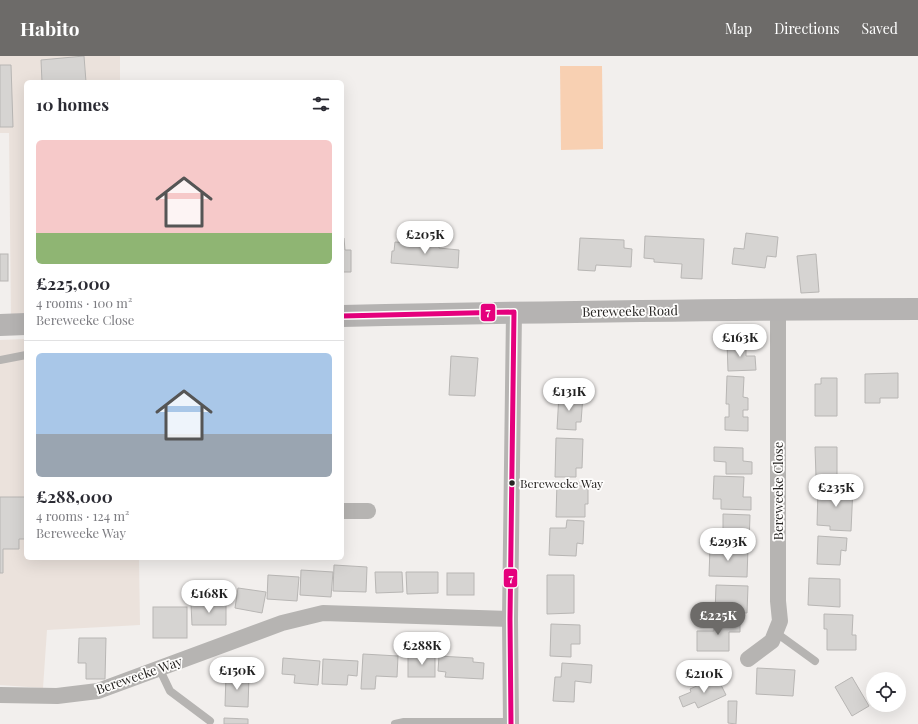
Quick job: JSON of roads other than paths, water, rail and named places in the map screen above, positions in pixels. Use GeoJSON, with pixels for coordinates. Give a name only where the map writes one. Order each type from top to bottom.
{"type":"FeatureCollection","features":[{"type":"Feature","properties":{"kind":"main road","name":"Bereweeke Road"},"geometry":{"type":"LineString","coordinates":[[344,316],[514,312],[918,309]]}},
{"type":"Feature","properties":{"kind":"main road"},"geometry":{"type":"LineString","coordinates":[[0,325],[24,324]]}},
{"type":"Feature","properties":{"kind":"street","name":"Bereweeke Close"},"geometry":{"type":"LineString","coordinates":[[748,659],[772,641],[780,621],[778,601],[778,309]]}},
{"type":"Feature","properties":{"kind":"street"},"geometry":{"type":"LineString","coordinates":[[511,723],[510,619],[514,312]]}},
{"type":"Feature","properties":{"kind":"street"},"geometry":{"type":"LineString","coordinates":[[344,511],[368,511]]}},
{"type":"Feature","properties":{"kind":"street","name":"Bereweeke Way"},"geometry":{"type":"LineString","coordinates":[[0,695],[57,696],[98,691],[282,623],[323,613],[510,619]]}},
{"type":"Feature","properties":{"kind":"lane"},"geometry":{"type":"LineString","coordinates":[[0,360],[24,354]]}},
{"type":"Feature","properties":{"kind":"lane"},"geometry":{"type":"LineString","coordinates":[[775,632],[815,661]]}},
{"type":"Feature","properties":{"kind":"lane"},"geometry":{"type":"LineString","coordinates":[[159,668],[170,691],[210,720]]}},
{"type":"Feature","properties":{"kind":"lane"},"geometry":{"type":"LineString","coordinates":[[394,724],[404,722],[511,723]]}},
{"type":"Feature","properties":{"kind":"place","name":"Bereweeke Way"},"geometry":{"type":"Point","coordinates":[512,483]}}]}
